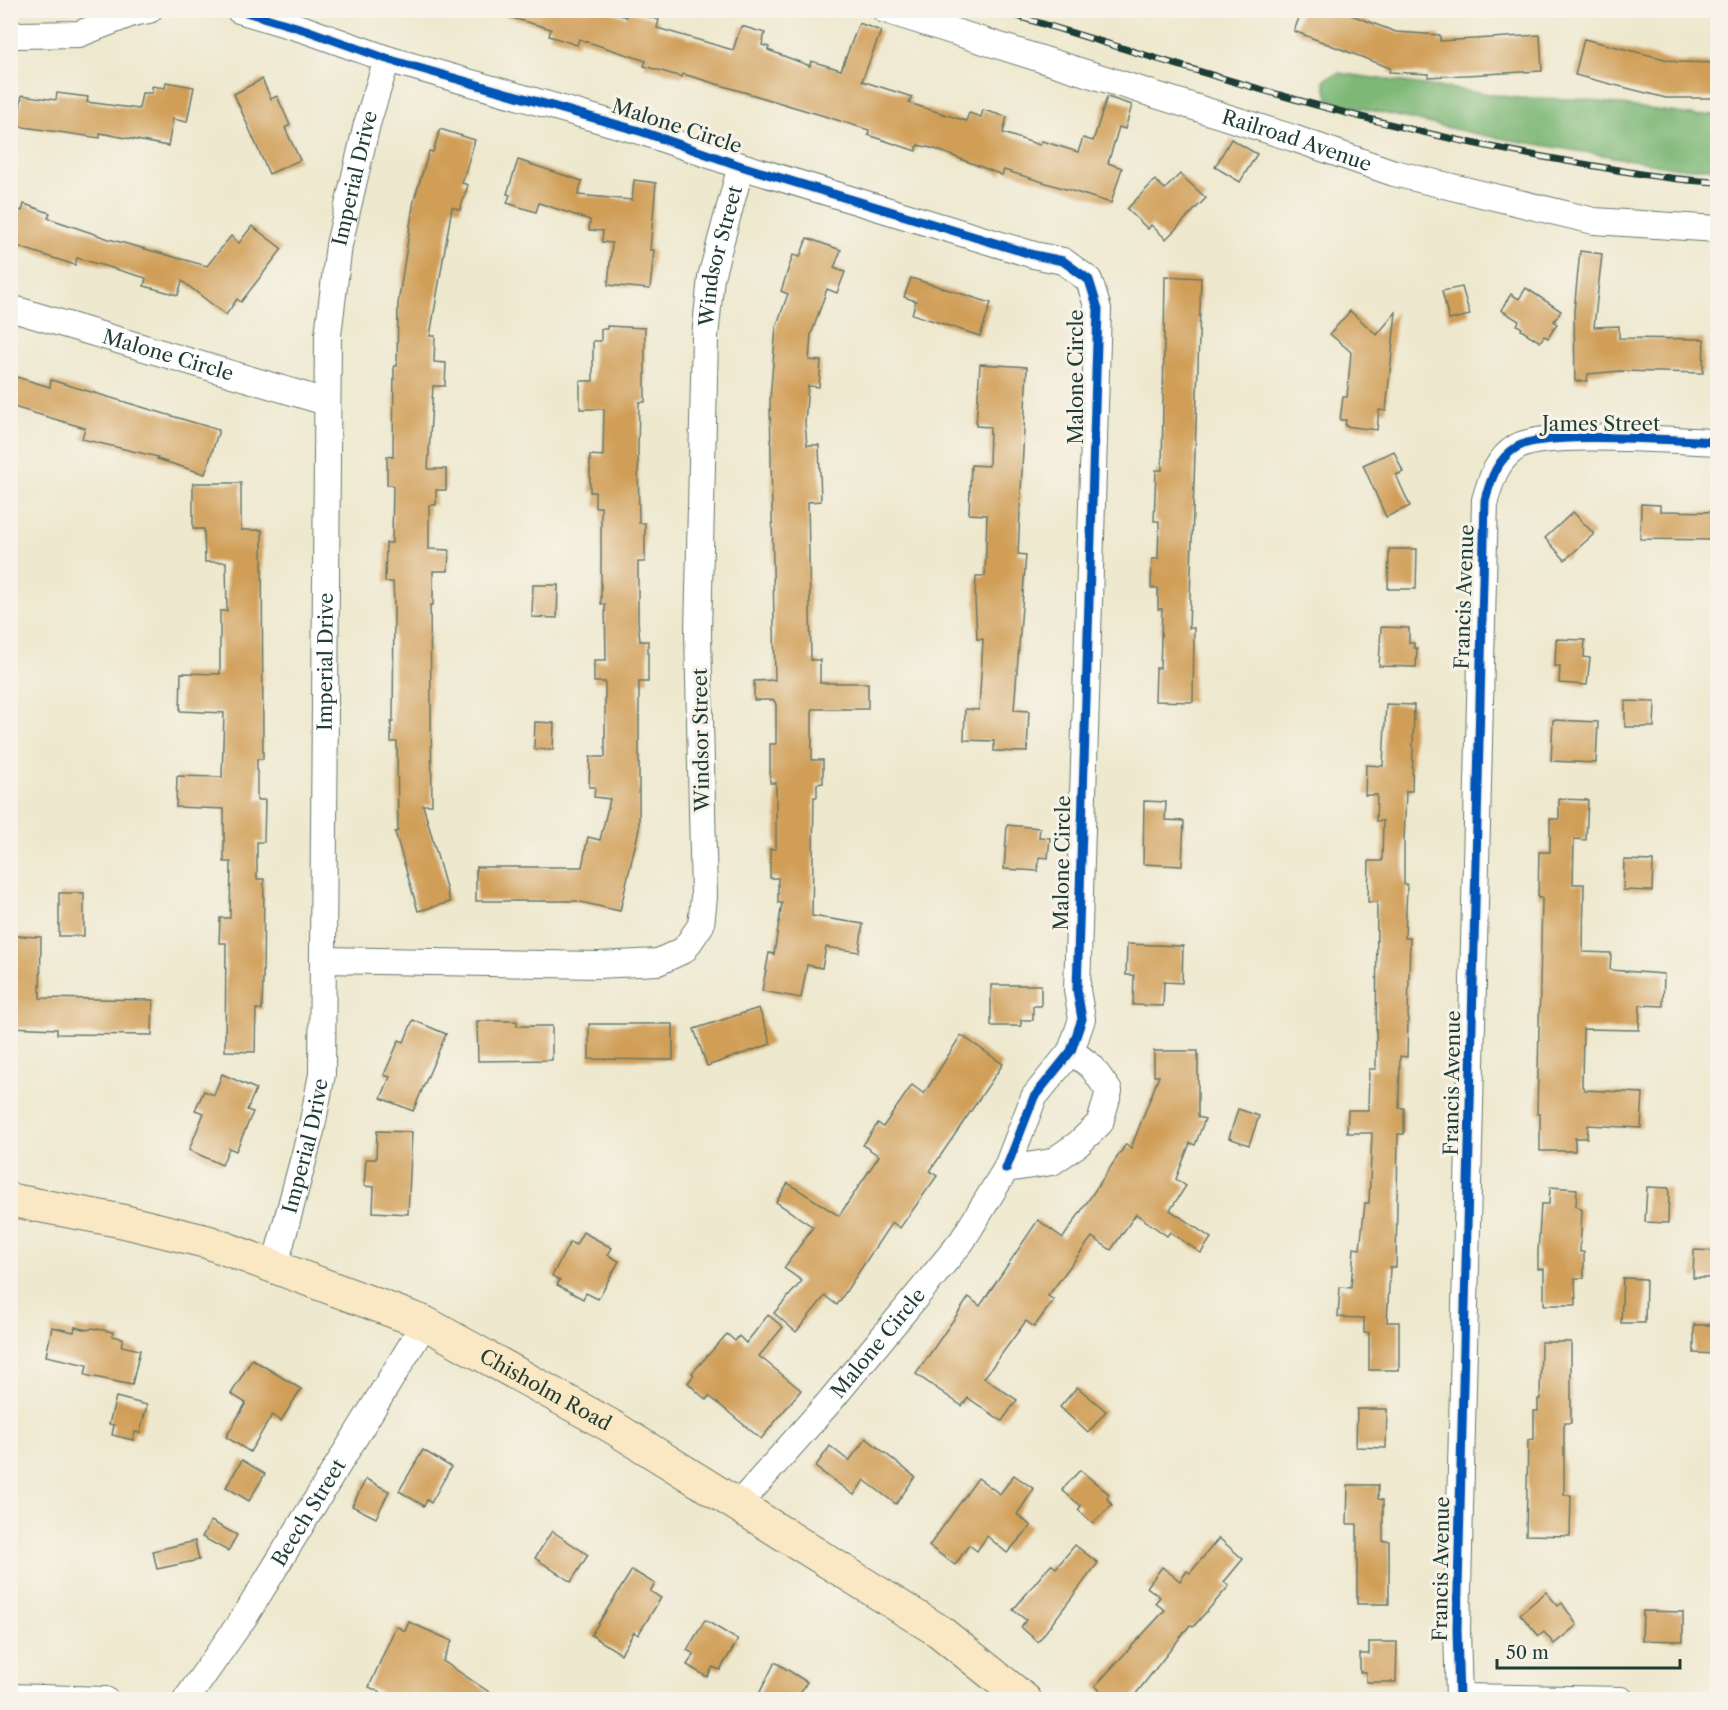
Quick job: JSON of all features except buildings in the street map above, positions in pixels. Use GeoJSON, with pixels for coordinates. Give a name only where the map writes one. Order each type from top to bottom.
{"type":"FeatureCollection","features":[{"type":"Feature","properties":{"kind":"main road","name":"Chisholm Road"},"geometry":{"type":"LineString","coordinates":[[10,1200],[122,1221],[208,1242],[275,1265],[425,1323],[544,1387],[939,1631],[1025,1700]]}},
{"type":"Feature","properties":{"kind":"street"},"geometry":{"type":"LineString","coordinates":[[10,33],[18,35],[79,34],[133,13],[149,10]]}},
{"type":"Feature","properties":{"kind":"street","name":"Malone Circle"},"geometry":{"type":"LineString","coordinates":[[238,10],[306,30],[387,59],[643,132],[741,166],[1034,255],[1063,261],[1089,280],[1098,309],[1077,990],[1082,1019],[1071,1051],[1034,1097],[1006,1169],[962,1241],[831,1400],[738,1505]]}},
{"type":"Feature","properties":{"kind":"street","name":"Railroad Avenue"},"geometry":{"type":"LineString","coordinates":[[885,10],[1293,138],[1394,173],[1594,221],[1718,229]]}},
{"type":"Feature","properties":{"kind":"street","name":"Imperial Drive"},"geometry":{"type":"LineString","coordinates":[[275,1265],[311,1131],[322,1074],[328,335],[339,246],[368,124],[387,59]]}},
{"type":"Feature","properties":{"kind":"street","name":"Windsor Street"},"geometry":{"type":"LineString","coordinates":[[323,960],[598,965],[658,962],[684,950],[701,925],[704,897],[699,633],[705,337],[711,277],[741,166]]}},
{"type":"Feature","properties":{"kind":"street","name":"Malone Circle"},"geometry":{"type":"LineString","coordinates":[[10,308],[326,402]]}},
{"type":"Feature","properties":{"kind":"street","name":"James Street"},"geometry":{"type":"LineString","coordinates":[[1494,469],[1517,447],[1546,438],[1718,442]]}},
{"type":"Feature","properties":{"kind":"street","name":"Francis Avenue"},"geometry":{"type":"LineString","coordinates":[[1459,1698],[1458,1606],[1483,533],[1485,500],[1494,469]]}},
{"type":"Feature","properties":{"kind":"street"},"geometry":{"type":"LineString","coordinates":[[1006,1169],[1052,1162],[1100,1123],[1109,1091],[1092,1067],[1071,1051]]}},
{"type":"Feature","properties":{"kind":"street","name":"Beech Street"},"geometry":{"type":"LineString","coordinates":[[186,1700],[247,1613],[425,1323]]}},
{"type":"Feature","properties":{"kind":"street"},"geometry":{"type":"LineString","coordinates":[[10,1697],[105,1700]]}},
{"type":"Feature","properties":{"kind":"street"},"geometry":{"type":"LineString","coordinates":[[1459,1698],[1621,1700]]}},
{"type":"Feature","properties":{"kind":"green space"},"geometry":{"type":"Polygon","coordinates":[[[1338,73],[1518,98],[1581,99],[1698,116],[1717,114],[1717,168],[1680,168],[1481,135],[1343,104],[1328,98],[1324,80],[1338,73]]]}},
{"type":"Feature","properties":{"kind":"railway"},"geometry":{"type":"LineString","coordinates":[[997,10],[1206,74],[1418,131],[1489,147],[1620,170],[1678,179],[1718,182]]}},
{"type":"Feature","properties":{"kind":"cycle path"},"geometry":{"type":"LineString","coordinates":[[239,10],[306,30],[387,59],[643,132],[741,166],[1034,255],[1063,261],[1089,280],[1098,309],[1077,990],[1082,1019],[1071,1051],[1034,1097],[1006,1169]]}},
{"type":"Feature","properties":{"kind":"cycle path"},"geometry":{"type":"LineString","coordinates":[[1459,1700],[1457,1629],[1485,500],[1492,477],[1504,457],[1517,447],[1532,442],[1582,438],[1718,442]]}}]}
